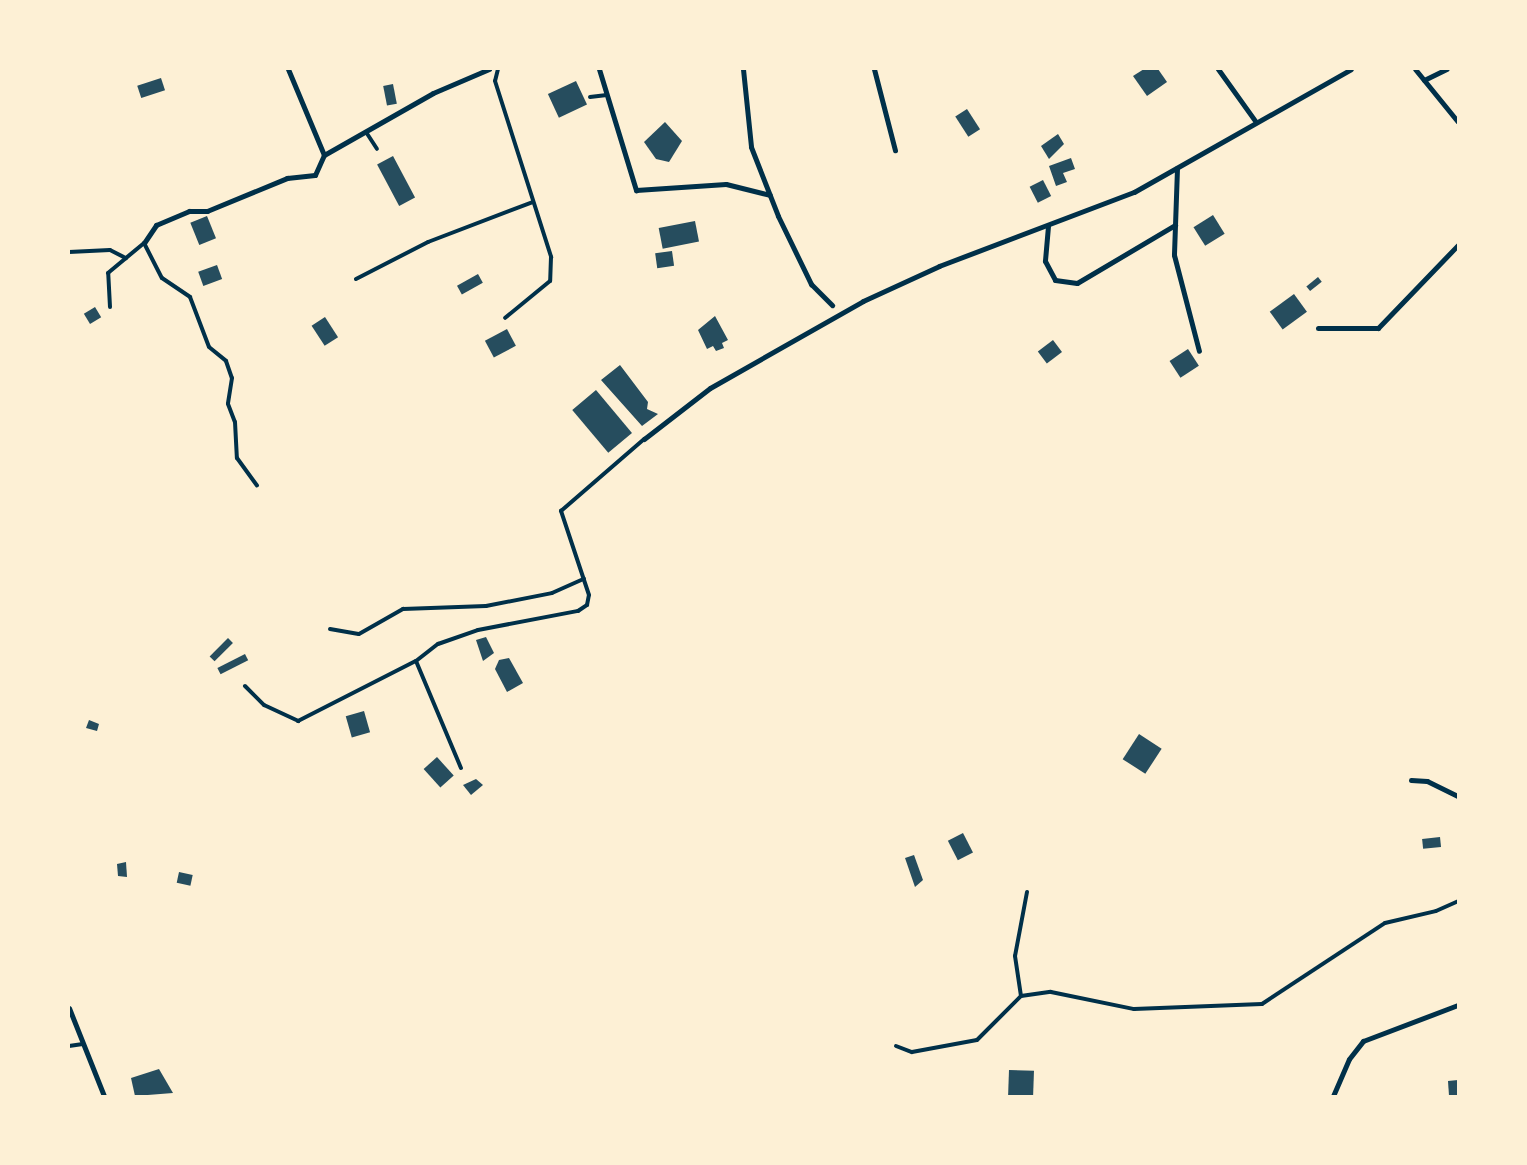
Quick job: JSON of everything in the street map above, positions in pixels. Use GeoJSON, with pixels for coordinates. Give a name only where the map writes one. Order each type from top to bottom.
{"type":"FeatureCollection","features":[{"type":"Feature","properties":{"kind":"street"},"geometry":{"type":"LineString","coordinates":[[288,69],[324,155]]}},
{"type":"Feature","properties":{"kind":"street"},"geometry":{"type":"LineString","coordinates":[[144,243],[156,225],[189,211],[207,211],[287,178],[315,175],[324,155],[489,69]]}},
{"type":"Feature","properties":{"kind":"street"},"geometry":{"type":"LineString","coordinates":[[599,69],[636,190],[726,184],[770,195]]}},
{"type":"Feature","properties":{"kind":"street"},"geometry":{"type":"LineString","coordinates":[[743,69],[751,147],[770,195],[811,284],[832,306]]}},
{"type":"Feature","properties":{"kind":"street"},"geometry":{"type":"LineString","coordinates":[[874,69],[895,150]]}},
{"type":"Feature","properties":{"kind":"street"},"geometry":{"type":"LineString","coordinates":[[1218,69],[1256,122]]}},
{"type":"Feature","properties":{"kind":"street"},"geometry":{"type":"LineString","coordinates":[[644,439],[710,388],[863,301],[939,266],[1134,192],[1351,69]]}},
{"type":"Feature","properties":{"kind":"street"},"geometry":{"type":"LineString","coordinates":[[1415,69],[1458,122]]}},
{"type":"Feature","properties":{"kind":"street"},"geometry":{"type":"LineString","coordinates":[[1424,80],[1447,69]]}},
{"type":"Feature","properties":{"kind":"street"},"geometry":{"type":"LineString","coordinates":[[1177,168],[1174,256],[1199,352]]}},
{"type":"Feature","properties":{"kind":"street"},"geometry":{"type":"LineString","coordinates":[[1048,226],[1046,261],[1055,280],[1077,283],[1175,226]]}},
{"type":"Feature","properties":{"kind":"street"},"geometry":{"type":"LineString","coordinates":[[1318,328],[1378,328],[1458,246]]}},
{"type":"Feature","properties":{"kind":"street"},"geometry":{"type":"LineString","coordinates":[[1412,780],[1427,780],[1458,796]]}},
{"type":"Feature","properties":{"kind":"street"},"geometry":{"type":"LineString","coordinates":[[1333,1096],[1349,1059],[1363,1041],[1458,1005]]}},
{"type":"Feature","properties":{"kind":"street"},"geometry":{"type":"LineString","coordinates":[[69,1008],[104,1096]]}},
{"type":"Feature","properties":{"kind":"lane"},"geometry":{"type":"LineString","coordinates":[[498,69],[495,81],[550,257],[550,281],[505,318]]}},
{"type":"Feature","properties":{"kind":"lane"},"geometry":{"type":"LineString","coordinates":[[590,97],[607,96]]}},
{"type":"Feature","properties":{"kind":"lane"},"geometry":{"type":"LineString","coordinates":[[366,132],[377,150]]}},
{"type":"Feature","properties":{"kind":"lane"},"geometry":{"type":"LineString","coordinates":[[356,278],[428,242],[533,202]]}},
{"type":"Feature","properties":{"kind":"lane"},"geometry":{"type":"LineString","coordinates":[[110,307],[108,273],[144,243],[162,278],[190,297],[209,347],[226,361],[232,378],[228,404],[235,422],[237,458],[257,486]]}},
{"type":"Feature","properties":{"kind":"lane"},"geometry":{"type":"LineString","coordinates":[[69,252],[110,250],[126,258]]}},
{"type":"Feature","properties":{"kind":"lane"},"geometry":{"type":"LineString","coordinates":[[245,686],[264,705],[298,722],[416,661],[438,644],[478,630],[578,610],[587,604],[589,596],[561,511],[644,439]]}},
{"type":"Feature","properties":{"kind":"lane"},"geometry":{"type":"LineString","coordinates":[[330,629],[359,634],[403,609],[459,610],[552,592],[584,579]]}},
{"type":"Feature","properties":{"kind":"lane"},"geometry":{"type":"LineString","coordinates":[[416,661],[461,768]]}},
{"type":"Feature","properties":{"kind":"lane"},"geometry":{"type":"LineString","coordinates":[[1022,996],[1015,956],[1027,892]]}},
{"type":"Feature","properties":{"kind":"lane"},"geometry":{"type":"LineString","coordinates":[[896,1046],[912,1052],[977,1040],[1022,996],[1051,992],[1134,1009],[1262,1004],[1385,923],[1436,912],[1458,901]]}},
{"type":"Feature","properties":{"kind":"lane"},"geometry":{"type":"LineString","coordinates":[[69,1046],[83,1044]]}},
{"type":"Feature","properties":{"kind":"building"},"geometry":{"type":"Polygon","coordinates":[[[1144,69],[1158,69],[1167,82],[1147,96],[1133,76],[1144,69]]]}},
{"type":"Feature","properties":{"kind":"building"},"geometry":{"type":"Polygon","coordinates":[[[161,78],[165,90],[141,98],[137,86],[161,78]]]}},
{"type":"Feature","properties":{"kind":"building"},"geometry":{"type":"Polygon","coordinates":[[[576,81],[587,105],[559,118],[548,94],[576,81]]]}},
{"type":"Feature","properties":{"kind":"building"},"geometry":{"type":"Polygon","coordinates":[[[393,84],[397,104],[387,106],[383,86],[393,84]]]}},
{"type":"Feature","properties":{"kind":"building"},"geometry":{"type":"Polygon","coordinates":[[[967,109],[980,129],[968,137],[955,117],[967,109]]]}},
{"type":"Feature","properties":{"kind":"building"},"geometry":{"type":"Polygon","coordinates":[[[665,122],[682,141],[669,162],[656,159],[644,142],[665,122]]]}},
{"type":"Feature","properties":{"kind":"building"},"geometry":{"type":"Polygon","coordinates":[[[1058,134],[1064,144],[1049,159],[1041,146],[1058,134]]]}},
{"type":"Feature","properties":{"kind":"building"},"geometry":{"type":"Polygon","coordinates":[[[393,156],[415,197],[399,206],[377,164],[393,156]]]}},
{"type":"Feature","properties":{"kind":"building"},"geometry":{"type":"Polygon","coordinates":[[[1071,158],[1075,169],[1063,173],[1067,182],[1056,186],[1049,166],[1071,158]]]}},
{"type":"Feature","properties":{"kind":"building"},"geometry":{"type":"Polygon","coordinates":[[[1043,180],[1051,196],[1038,203],[1030,187],[1043,180]]]}},
{"type":"Feature","properties":{"kind":"building"},"geometry":{"type":"Polygon","coordinates":[[[1213,215],[1225,234],[1205,246],[1193,227],[1213,215]]]}},
{"type":"Feature","properties":{"kind":"building"},"geometry":{"type":"Polygon","coordinates":[[[207,216],[216,238],[199,245],[190,223],[207,216]]]}},
{"type":"Feature","properties":{"kind":"building"},"geometry":{"type":"Polygon","coordinates":[[[695,221],[699,242],[663,249],[659,228],[695,221]]]}},
{"type":"Feature","properties":{"kind":"building"},"geometry":{"type":"Polygon","coordinates":[[[672,251],[674,266],[657,268],[655,253],[672,251]]]}},
{"type":"Feature","properties":{"kind":"building"},"geometry":{"type":"Polygon","coordinates":[[[217,265],[222,279],[203,286],[198,272],[217,265]]]}},
{"type":"Feature","properties":{"kind":"building"},"geometry":{"type":"Polygon","coordinates":[[[478,274],[483,283],[462,294],[457,286],[478,274]]]}},
{"type":"Feature","properties":{"kind":"building"},"geometry":{"type":"Polygon","coordinates":[[[1318,277],[1322,282],[1310,291],[1306,286],[1318,277]]]}},
{"type":"Feature","properties":{"kind":"building"},"geometry":{"type":"Polygon","coordinates":[[[1294,294],[1307,312],[1283,329],[1270,312],[1294,294]]]}},
{"type":"Feature","properties":{"kind":"building"},"geometry":{"type":"Polygon","coordinates":[[[95,307],[101,317],[90,324],[84,314],[95,307]]]}},
{"type":"Feature","properties":{"kind":"building"},"geometry":{"type":"Polygon","coordinates":[[[715,316],[728,340],[722,343],[724,348],[716,351],[713,346],[707,349],[698,330],[715,316]]]}},
{"type":"Feature","properties":{"kind":"building"},"geometry":{"type":"Polygon","coordinates":[[[325,317],[338,337],[325,346],[312,326],[325,317]]]}},
{"type":"Feature","properties":{"kind":"building"},"geometry":{"type":"Polygon","coordinates":[[[507,329],[516,346],[494,358],[485,341],[507,329]]]}},
{"type":"Feature","properties":{"kind":"building"},"geometry":{"type":"Polygon","coordinates":[[[1053,340],[1062,352],[1047,363],[1038,351],[1053,340]]]}},
{"type":"Feature","properties":{"kind":"building"},"geometry":{"type":"Polygon","coordinates":[[[1188,349],[1199,366],[1180,378],[1170,361],[1188,349]]]}},
{"type":"Feature","properties":{"kind":"building"},"geometry":{"type":"Polygon","coordinates":[[[620,365],[648,402],[647,409],[658,414],[642,426],[601,380],[620,365]]]}},
{"type":"Feature","properties":{"kind":"building"},"geometry":{"type":"Polygon","coordinates":[[[596,390],[632,433],[608,453],[572,410],[596,390]]]}},
{"type":"Feature","properties":{"kind":"building"},"geometry":{"type":"Polygon","coordinates":[[[486,637],[494,653],[483,661],[476,640],[486,637]]]}},
{"type":"Feature","properties":{"kind":"building"},"geometry":{"type":"Polygon","coordinates":[[[228,638],[233,643],[215,661],[210,656],[228,638]]]}},
{"type":"Feature","properties":{"kind":"building"},"geometry":{"type":"Polygon","coordinates":[[[245,654],[248,660],[221,674],[217,668],[245,654]]]}},
{"type":"Feature","properties":{"kind":"building"},"geometry":{"type":"Polygon","coordinates":[[[509,658],[523,683],[507,692],[495,669],[499,660],[509,658]]]}},
{"type":"Feature","properties":{"kind":"building"},"geometry":{"type":"Polygon","coordinates":[[[364,711],[370,732],[352,737],[346,716],[364,711]]]}},
{"type":"Feature","properties":{"kind":"building"},"geometry":{"type":"Polygon","coordinates":[[[89,720],[99,724],[97,731],[86,728],[89,720]]]}},
{"type":"Feature","properties":{"kind":"building"},"geometry":{"type":"Polygon","coordinates":[[[1139,734],[1162,749],[1145,774],[1123,759],[1139,734]]]}},
{"type":"Feature","properties":{"kind":"building"},"geometry":{"type":"Polygon","coordinates":[[[437,757],[454,776],[440,788],[424,769],[437,757]]]}},
{"type":"Feature","properties":{"kind":"building"},"geometry":{"type":"Polygon","coordinates":[[[476,779],[483,785],[471,795],[463,785],[476,779]]]}},
{"type":"Feature","properties":{"kind":"building"},"geometry":{"type":"Polygon","coordinates":[[[963,833],[973,853],[958,860],[948,841],[963,833]]]}},
{"type":"Feature","properties":{"kind":"building"},"geometry":{"type":"Polygon","coordinates":[[[1440,837],[1441,847],[1423,849],[1422,839],[1440,837]]]}},
{"type":"Feature","properties":{"kind":"building"},"geometry":{"type":"Polygon","coordinates":[[[914,855],[923,880],[915,887],[905,858],[914,855]]]}},
{"type":"Feature","properties":{"kind":"building"},"geometry":{"type":"Polygon","coordinates":[[[126,862],[127,877],[118,876],[117,864],[126,862]]]}},
{"type":"Feature","properties":{"kind":"building"},"geometry":{"type":"Polygon","coordinates":[[[179,872],[193,875],[190,886],[177,883],[179,872]]]}},
{"type":"Feature","properties":{"kind":"building"},"geometry":{"type":"Polygon","coordinates":[[[159,1069],[173,1093],[135,1096],[131,1078],[159,1069]]]}},
{"type":"Feature","properties":{"kind":"building"},"geometry":{"type":"Polygon","coordinates":[[[1009,1070],[1034,1071],[1033,1096],[1008,1096],[1009,1070]]]}},
{"type":"Feature","properties":{"kind":"building"},"geometry":{"type":"Polygon","coordinates":[[[1458,1080],[1458,1096],[1449,1096],[1448,1081],[1458,1080]]]}}]}
